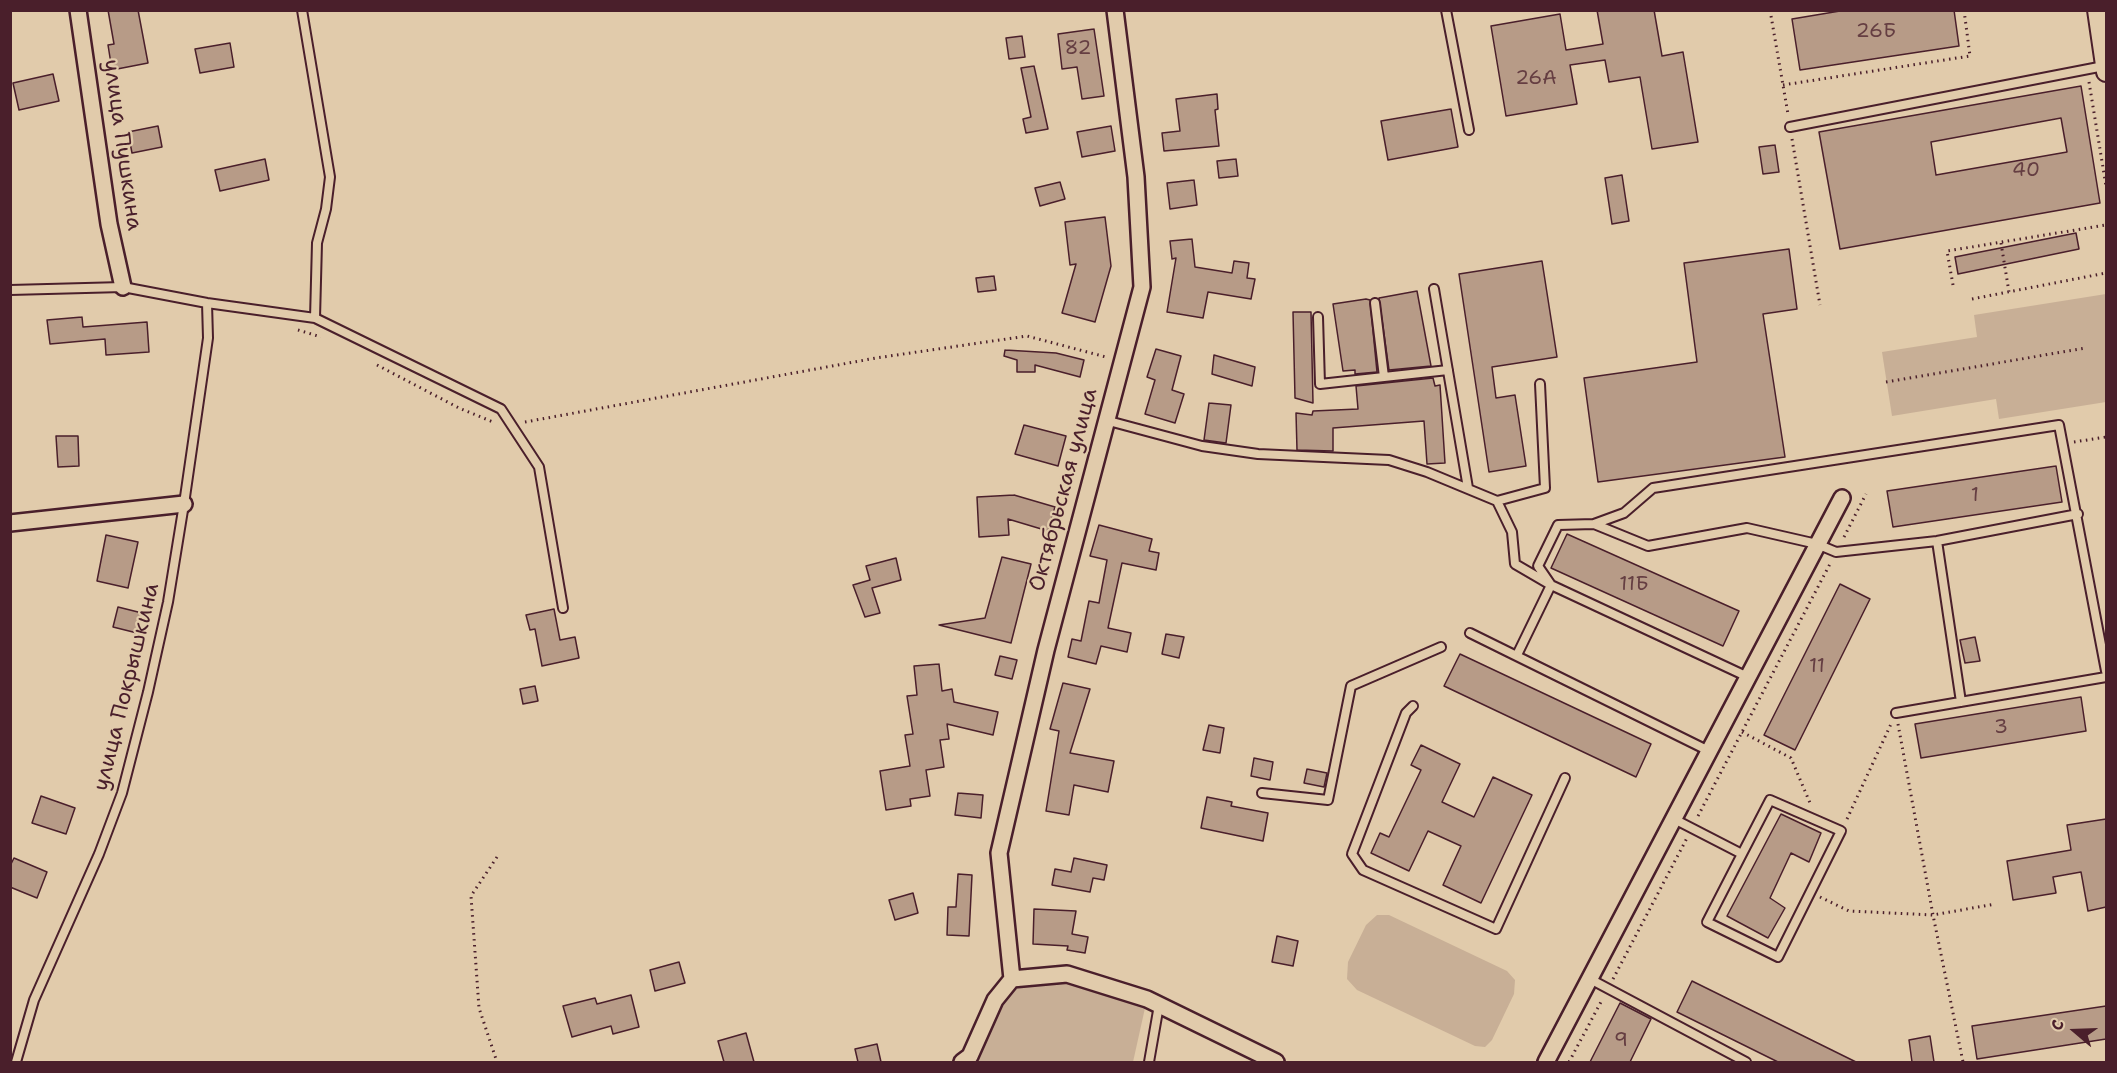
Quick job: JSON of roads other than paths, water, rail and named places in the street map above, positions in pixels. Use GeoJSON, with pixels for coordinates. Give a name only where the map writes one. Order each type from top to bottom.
{"type":"FeatureCollection","features":[{"type":"Feature","properties":{"kind":"street","name":"улица Пушкина"},"geometry":{"type":"LineString","coordinates":[[78,10],[109,224],[123,286]]}},
{"type":"Feature","properties":{"kind":"street","name":"Октябрьская улица"},"geometry":{"type":"LineString","coordinates":[[1012,979],[999,853],[1046,650],[1142,287],[1136,177],[1115,10]]}},
{"type":"Feature","properties":{"kind":"street"},"geometry":{"type":"LineString","coordinates":[[2097,10],[2106,69]]}},
{"type":"Feature","properties":{"kind":"street"},"geometry":{"type":"LineString","coordinates":[[1546,1062],[1842,498]]}},
{"type":"Feature","properties":{"kind":"street"},"geometry":{"type":"LineString","coordinates":[[10,523],[184,504]]}},
{"type":"Feature","properties":{"kind":"street"},"geometry":{"type":"LineString","coordinates":[[962,1062],[970,1056],[995,1000],[1012,979],[1066,974],[1159,1005],[1276,1062]]}},
{"type":"Feature","properties":{"kind":"lane"},"geometry":{"type":"LineString","coordinates":[[303,10],[330,177],[326,209],[317,243],[315,318]]}},
{"type":"Feature","properties":{"kind":"lane"},"geometry":{"type":"LineString","coordinates":[[1446,10],[1468,130]]}},
{"type":"Feature","properties":{"kind":"lane"},"geometry":{"type":"LineString","coordinates":[[1790,127],[2087,70],[2106,69]]}},
{"type":"Feature","properties":{"kind":"lane"},"geometry":{"type":"LineString","coordinates":[[10,290],[123,286],[207,303],[315,318],[501,410],[512,423],[539,467],[563,608]]}},
{"type":"Feature","properties":{"kind":"lane"},"geometry":{"type":"LineString","coordinates":[[1434,289],[1468,488]]}},
{"type":"Feature","properties":{"kind":"lane","name":"улица Покрышкина"},"geometry":{"type":"LineString","coordinates":[[16,1062],[34,1000],[99,854],[122,793],[166,613],[208,338],[207,303]]}},
{"type":"Feature","properties":{"kind":"lane"},"geometry":{"type":"LineString","coordinates":[[1375,303],[1384,377]]}},
{"type":"Feature","properties":{"kind":"lane"},"geometry":{"type":"LineString","coordinates":[[1318,317],[1320,384],[1448,370]]}},
{"type":"Feature","properties":{"kind":"lane"},"geometry":{"type":"LineString","coordinates":[[1105,420],[1202,446],[1258,454],[1389,460],[1468,488],[1497,501],[1545,488],[1540,384]]}},
{"type":"Feature","properties":{"kind":"lane"},"geometry":{"type":"LineString","coordinates":[[1551,585],[1538,566],[1558,525],[1594,524],[1624,513],[1653,488],[2060,424],[2106,672]]}},
{"type":"Feature","properties":{"kind":"lane"},"geometry":{"type":"LineString","coordinates":[[1497,501],[1512,532],[1515,564],[1551,585],[1748,677]]}},
{"type":"Feature","properties":{"kind":"lane"},"geometry":{"type":"LineString","coordinates":[[1594,524],[1648,546],[1747,528],[1817,544],[1836,552],[1937,541],[2078,514]]}},
{"type":"Feature","properties":{"kind":"lane"},"geometry":{"type":"LineString","coordinates":[[1937,541],[1962,702]]}},
{"type":"Feature","properties":{"kind":"lane"},"geometry":{"type":"LineString","coordinates":[[1517,655],[1551,585]]}},
{"type":"Feature","properties":{"kind":"lane"},"geometry":{"type":"LineString","coordinates":[[1470,633],[1709,751]]}},
{"type":"Feature","properties":{"kind":"lane"},"geometry":{"type":"LineString","coordinates":[[1262,793],[1328,800],[1351,686],[1441,646]]}},
{"type":"Feature","properties":{"kind":"lane"},"geometry":{"type":"LineString","coordinates":[[1896,713],[2106,677]]}},
{"type":"Feature","properties":{"kind":"lane"},"geometry":{"type":"LineString","coordinates":[[1413,706],[1406,713],[1352,854],[1363,870],[1496,929],[1565,778]]}},
{"type":"Feature","properties":{"kind":"lane"},"geometry":{"type":"LineString","coordinates":[[1770,800],[1841,831],[1778,957],[1707,922],[1742,854],[1770,800]]}},
{"type":"Feature","properties":{"kind":"lane"},"geometry":{"type":"LineString","coordinates":[[1674,819],[1742,854]]}},
{"type":"Feature","properties":{"kind":"lane"},"geometry":{"type":"LineString","coordinates":[[1590,979],[1746,1062]]}},
{"type":"Feature","properties":{"kind":"lane"},"geometry":{"type":"LineString","coordinates":[[1149,1062],[1159,1005]]}}]}
